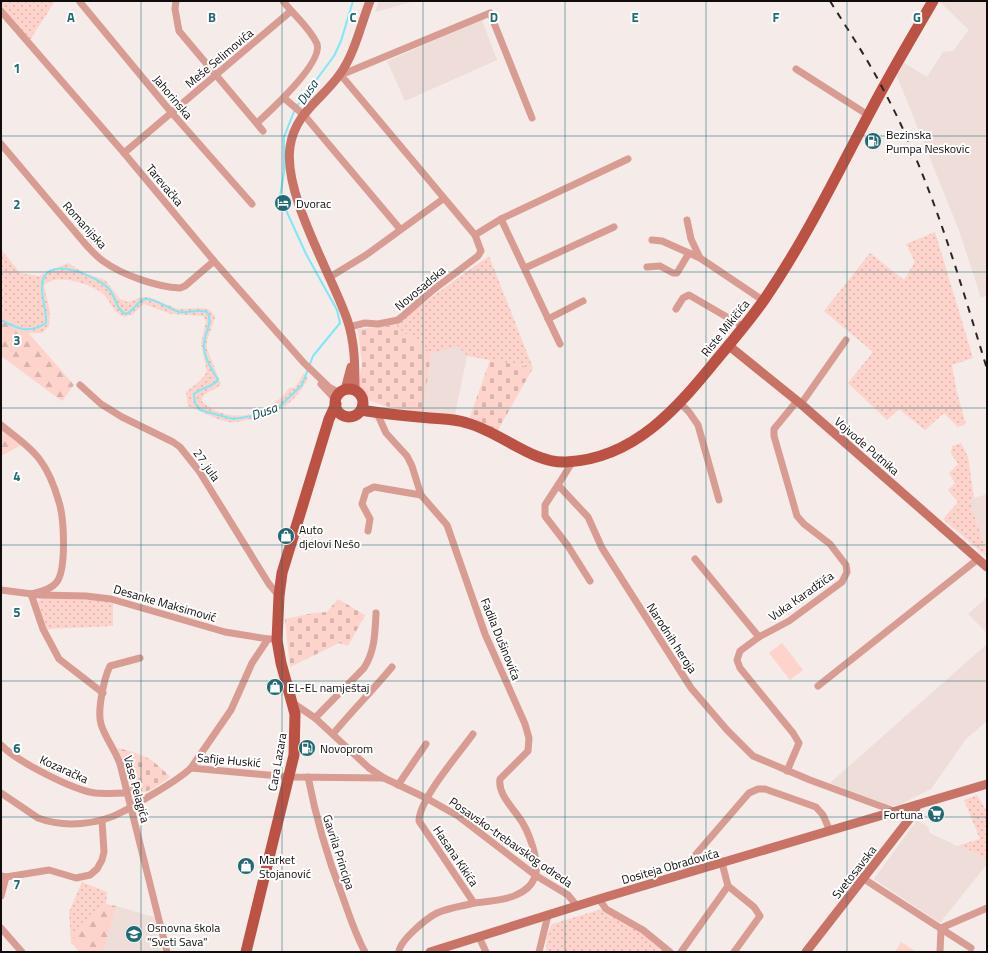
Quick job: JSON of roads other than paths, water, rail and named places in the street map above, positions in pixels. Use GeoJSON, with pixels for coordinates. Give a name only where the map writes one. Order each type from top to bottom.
{"type":"FeatureCollection","features":[{"type":"Feature","properties":{"kind":"main road","name":"Riste Mikičića"},"geometry":{"type":"LineString","coordinates":[[362,405],[377,413],[466,422],[484,428],[510,443],[551,461],[573,461],[591,458],[608,453],[645,434],[680,403],[764,301],[794,254],[868,115],[933,1]]}},
{"type":"Feature","properties":{"kind":"main road"},"geometry":{"type":"LineString","coordinates":[[345,416],[338,411],[342,395],[362,405]]}},
{"type":"Feature","properties":{"kind":"main road","name":"Cara Lazara"},"geometry":{"type":"LineString","coordinates":[[246,952],[290,777],[296,730],[293,703],[273,640],[282,573],[325,437],[329,419],[342,395]]}},
{"type":"Feature","properties":{"kind":"main road","name":"Riste Mikičića"},"geometry":{"type":"LineString","coordinates":[[362,405],[373,406],[403,416]]}},
{"type":"Feature","properties":{"kind":"main road","name":"Cara Lazara"},"geometry":{"type":"LineString","coordinates":[[325,437],[334,422],[345,416],[354,416],[362,405]]}},
{"type":"Feature","properties":{"kind":"street"},"geometry":{"type":"LineString","coordinates":[[176,1],[175,9],[179,32],[263,131]]}},
{"type":"Feature","properties":{"kind":"street"},"geometry":{"type":"LineString","coordinates":[[257,123],[286,100],[314,61],[318,46],[313,37],[283,1]]}},
{"type":"Feature","properties":{"kind":"street"},"geometry":{"type":"LineString","coordinates":[[342,395],[355,358],[349,327],[330,277],[303,215],[294,188],[290,162],[290,148],[297,122],[302,113],[340,74],[370,1]]}},
{"type":"Feature","properties":{"kind":"street","name":"Jahorinska"},"geometry":{"type":"LineString","coordinates":[[80,2],[171,112],[252,204]]}},
{"type":"Feature","properties":{"kind":"street","name":"Tarevačka"},"geometry":{"type":"LineString","coordinates":[[1,11],[124,153],[214,261],[309,368],[329,387],[342,395]]}},
{"type":"Feature","properties":{"kind":"street","name":"Meše Selimovića"},"geometry":{"type":"LineString","coordinates":[[124,153],[291,11]]}},
{"type":"Feature","properties":{"kind":"street"},"geometry":{"type":"LineString","coordinates":[[340,74],[490,13],[532,118]]}},
{"type":"Feature","properties":{"kind":"street"},"geometry":{"type":"LineString","coordinates":[[796,69],[868,115]]}},
{"type":"Feature","properties":{"kind":"street","name":"Novosadska"},"geometry":{"type":"LineString","coordinates":[[340,74],[443,199],[475,235],[481,251],[478,256],[433,290],[398,320],[378,324],[365,323],[349,327]]}},
{"type":"Feature","properties":{"kind":"street"},"geometry":{"type":"LineString","coordinates":[[286,100],[302,113],[400,229]]}},
{"type":"Feature","properties":{"kind":"street","name":"Romanijska"},"geometry":{"type":"LineString","coordinates":[[1,144],[87,246],[103,261],[125,273],[144,280],[180,288],[185,286],[214,261]]}},
{"type":"Feature","properties":{"kind":"street"},"geometry":{"type":"LineString","coordinates":[[475,235],[501,219],[628,159]]}},
{"type":"Feature","properties":{"kind":"street"},"geometry":{"type":"LineString","coordinates":[[330,277],[366,255],[443,199]]}},
{"type":"Feature","properties":{"kind":"street"},"geometry":{"type":"LineString","coordinates":[[501,219],[560,344]]}},
{"type":"Feature","properties":{"kind":"street"},"geometry":{"type":"LineString","coordinates":[[687,220],[691,239],[700,258]]}},
{"type":"Feature","properties":{"kind":"street"},"geometry":{"type":"LineString","coordinates":[[524,268],[614,227]]}},
{"type":"Feature","properties":{"kind":"street"},"geometry":{"type":"LineString","coordinates":[[652,240],[662,241],[700,258],[764,301]]}},
{"type":"Feature","properties":{"kind":"street"},"geometry":{"type":"LineString","coordinates":[[647,267],[660,266],[673,273],[677,273],[689,253]]}},
{"type":"Feature","properties":{"kind":"street"},"geometry":{"type":"LineString","coordinates":[[676,309],[683,298],[689,296],[744,327]]}},
{"type":"Feature","properties":{"kind":"street"},"geometry":{"type":"LineString","coordinates":[[548,319],[583,301]]}},
{"type":"Feature","properties":{"kind":"street","name":"Vuka Karadžića"},"geometry":{"type":"LineString","coordinates":[[759,637],[789,622],[842,582],[847,572],[846,566],[830,544],[804,524],[797,516],[774,436],[774,429],[799,403],[846,340]]}},
{"type":"Feature","properties":{"kind":"street","name":"Vojvode Putnika"},"geometry":{"type":"LineString","coordinates":[[728,345],[799,403],[987,567]]}},
{"type":"Feature","properties":{"kind":"street","name":"27. jula"},"geometry":{"type":"LineString","coordinates":[[80,385],[102,404],[122,417],[173,442],[180,447],[199,471],[269,584],[279,596]]}},
{"type":"Feature","properties":{"kind":"street"},"geometry":{"type":"LineString","coordinates":[[680,403],[690,412],[698,425],[719,500]]}},
{"type":"Feature","properties":{"kind":"street","name":"Fadila Dušinovića"},"geometry":{"type":"LineString","coordinates":[[377,413],[386,433],[407,456],[412,466],[421,495],[447,525],[485,634],[525,724],[529,738],[528,751],[500,778],[499,784],[507,801],[520,817],[529,838],[535,854],[537,866],[536,875]]}},
{"type":"Feature","properties":{"kind":"street","name":"Desanke Maksimović"},"geometry":{"type":"LineString","coordinates":[[1,425],[34,452],[51,480],[60,503],[63,555],[60,574],[57,582],[50,588],[31,594]]}},
{"type":"Feature","properties":{"kind":"street"},"geometry":{"type":"LineString","coordinates":[[573,461],[545,505],[545,516],[568,546],[590,581]]}},
{"type":"Feature","properties":{"kind":"street","name":"Narodnih heroja"},"geometry":{"type":"LineString","coordinates":[[558,485],[588,518],[602,548],[691,688],[727,730],[753,756],[787,771],[894,811]]}},
{"type":"Feature","properties":{"kind":"street"},"geometry":{"type":"LineString","coordinates":[[368,532],[370,518],[362,504],[366,491],[374,487],[421,495]]}},
{"type":"Feature","properties":{"kind":"street"},"geometry":{"type":"LineString","coordinates":[[695,559],[759,637],[740,651],[737,660],[740,668],[793,733],[799,743],[787,771]]}},
{"type":"Feature","properties":{"kind":"street"},"geometry":{"type":"LineString","coordinates":[[818,686],[978,559]]}},
{"type":"Feature","properties":{"kind":"street","name":"Desanke Maksimović"},"geometry":{"type":"LineString","coordinates":[[1,590],[31,594],[86,596],[111,599],[225,632],[273,640]]}},
{"type":"Feature","properties":{"kind":"street"},"geometry":{"type":"LineString","coordinates":[[31,594],[43,629],[59,659],[103,693]]}},
{"type":"Feature","properties":{"kind":"street"},"geometry":{"type":"LineString","coordinates":[[315,718],[364,668],[368,662],[375,641],[376,613]]}},
{"type":"Feature","properties":{"kind":"street"},"geometry":{"type":"LineString","coordinates":[[191,768],[231,710],[252,663],[273,640]]}},
{"type":"Feature","properties":{"kind":"street","name":"Vase Pelagića"},"geometry":{"type":"LineString","coordinates":[[140,658],[110,666],[103,693],[101,723],[117,753],[167,952]]}},
{"type":"Feature","properties":{"kind":"street"},"geometry":{"type":"LineString","coordinates":[[332,734],[358,705],[366,700],[392,667]]}},
{"type":"Feature","properties":{"kind":"street","name":"Posavsko-trebavskog odreda"},"geometry":{"type":"LineString","coordinates":[[293,703],[315,718],[369,768],[384,778],[426,798],[458,816],[536,875],[568,895],[577,906]]}},
{"type":"Feature","properties":{"kind":"street"},"geometry":{"type":"LineString","coordinates":[[426,798],[473,734]]}},
{"type":"Feature","properties":{"kind":"street"},"geometry":{"type":"LineString","coordinates":[[398,785],[426,744]]}},
{"type":"Feature","properties":{"kind":"street","name":"Kozaračka"},"geometry":{"type":"LineString","coordinates":[[1,745],[11,755],[23,762],[81,790],[96,793],[126,793]]}},
{"type":"Feature","properties":{"kind":"street","name":"Safije Huskić"},"geometry":{"type":"LineString","coordinates":[[102,821],[125,811],[168,785],[191,768],[290,777],[384,778]]}},
{"type":"Feature","properties":{"kind":"street","name":"Gavrila Principa"},"geometry":{"type":"LineString","coordinates":[[308,777],[315,817],[328,858],[355,932],[365,952]]}},
{"type":"Feature","properties":{"kind":"street","name":"Dositeja Obradovića"},"geometry":{"type":"LineString","coordinates":[[430,952],[599,899],[987,784]]}},
{"type":"Feature","properties":{"kind":"street"},"geometry":{"type":"LineString","coordinates":[[687,873],[691,860],[749,793],[758,789],[765,789],[816,807],[823,815],[830,831]]}},
{"type":"Feature","properties":{"kind":"street"},"geometry":{"type":"LineString","coordinates":[[1,793],[38,818],[45,821],[65,823],[102,821],[104,852],[97,869],[90,875],[76,878],[49,870],[4,877],[1,896]]}},
{"type":"Feature","properties":{"kind":"street","name":"Hasana Kikića"},"geometry":{"type":"LineString","coordinates":[[426,798],[419,815],[419,821],[474,903],[515,896],[525,890],[534,880],[536,875]]}},
{"type":"Feature","properties":{"kind":"street","name":"Svetosavska"},"geometry":{"type":"LineString","coordinates":[[806,952],[914,813],[917,805]]}},
{"type":"Feature","properties":{"kind":"street"},"geometry":{"type":"LineString","coordinates":[[722,863],[728,886],[754,907],[760,916],[734,952]]}},
{"type":"Feature","properties":{"kind":"street"},"geometry":{"type":"LineString","coordinates":[[864,879],[971,948]]}},
{"type":"Feature","properties":{"kind":"street"},"geometry":{"type":"LineString","coordinates":[[681,952],[728,886]]}},
{"type":"Feature","properties":{"kind":"street"},"geometry":{"type":"LineString","coordinates":[[599,899],[606,909],[643,930],[670,952]]}},
{"type":"Feature","properties":{"kind":"street"},"geometry":{"type":"LineString","coordinates":[[399,952],[402,943],[423,923],[438,912],[474,903]]}},
{"type":"Feature","properties":{"kind":"street"},"geometry":{"type":"LineString","coordinates":[[941,928],[987,908]]}},
{"type":"Feature","properties":{"kind":"street"},"geometry":{"type":"LineString","coordinates":[[539,952],[548,915]]}},
{"type":"Feature","properties":{"kind":"street"},"geometry":{"type":"LineString","coordinates":[[940,952],[941,928]]}},
{"type":"Feature","properties":{"kind":"street"},"geometry":{"type":"LineString","coordinates":[[1,929],[22,952]]}},
{"type":"Feature","properties":{"kind":"street","name":"Gavrila Principa"},"geometry":{"type":"LineString","coordinates":[[355,932],[359,952]]}},
{"type":"Feature","properties":{"kind":"street"},"geometry":{"type":"LineString","coordinates":[[479,937],[486,952]]}},
{"type":"Feature","properties":{"kind":"waterway","name":"Dusa"},"geometry":{"type":"LineString","coordinates":[[297,106],[334,56],[341,41],[353,1]]}},
{"type":"Feature","properties":{"kind":"waterway","name":"Dusa"},"geometry":{"type":"LineString","coordinates":[[1,320],[18,328],[24,329],[34,328],[46,323],[42,285],[47,273],[54,269],[64,269],[85,274],[104,284],[111,292],[120,310],[126,314],[138,303],[146,299],[150,299],[180,312],[207,312],[209,316],[209,324],[204,341],[204,349],[208,363],[218,380],[194,394],[195,403],[200,410],[233,419],[260,415],[279,407],[302,385],[313,356],[340,323],[337,310],[306,254],[280,197],[284,172],[284,137],[295,109]]}},
{"type":"Feature","properties":{"kind":"railway"},"geometry":{"type":"LineString","coordinates":[[830,1],[877,78],[900,122],[915,156],[942,226],[987,369]]}},
{"type":"Feature","properties":{"kind":"place","name":"Bezinska Pumpa Neskovic"},"geometry":{"type":"Point","coordinates":[873,141]}},
{"type":"Feature","properties":{"kind":"place","name":"Dvorac"},"geometry":{"type":"Point","coordinates":[283,203]}},
{"type":"Feature","properties":{"kind":"place","name":"Auto djelovi Nešo"},"geometry":{"type":"Point","coordinates":[286,536]}},
{"type":"Feature","properties":{"kind":"place","name":"EL-EL namještaj"},"geometry":{"type":"Point","coordinates":[275,687]}},
{"type":"Feature","properties":{"kind":"place","name":"Novoprom"},"geometry":{"type":"Point","coordinates":[307,748]}},
{"type":"Feature","properties":{"kind":"place","name":"Fortuna"},"geometry":{"type":"Point","coordinates":[936,814]}},
{"type":"Feature","properties":{"kind":"place","name":"Market Stojanović"},"geometry":{"type":"Point","coordinates":[246,866]}},
{"type":"Feature","properties":{"kind":"place","name":"Osnovna škola \"Sveti Sava\""},"geometry":{"type":"Point","coordinates":[134,934]}}]}
